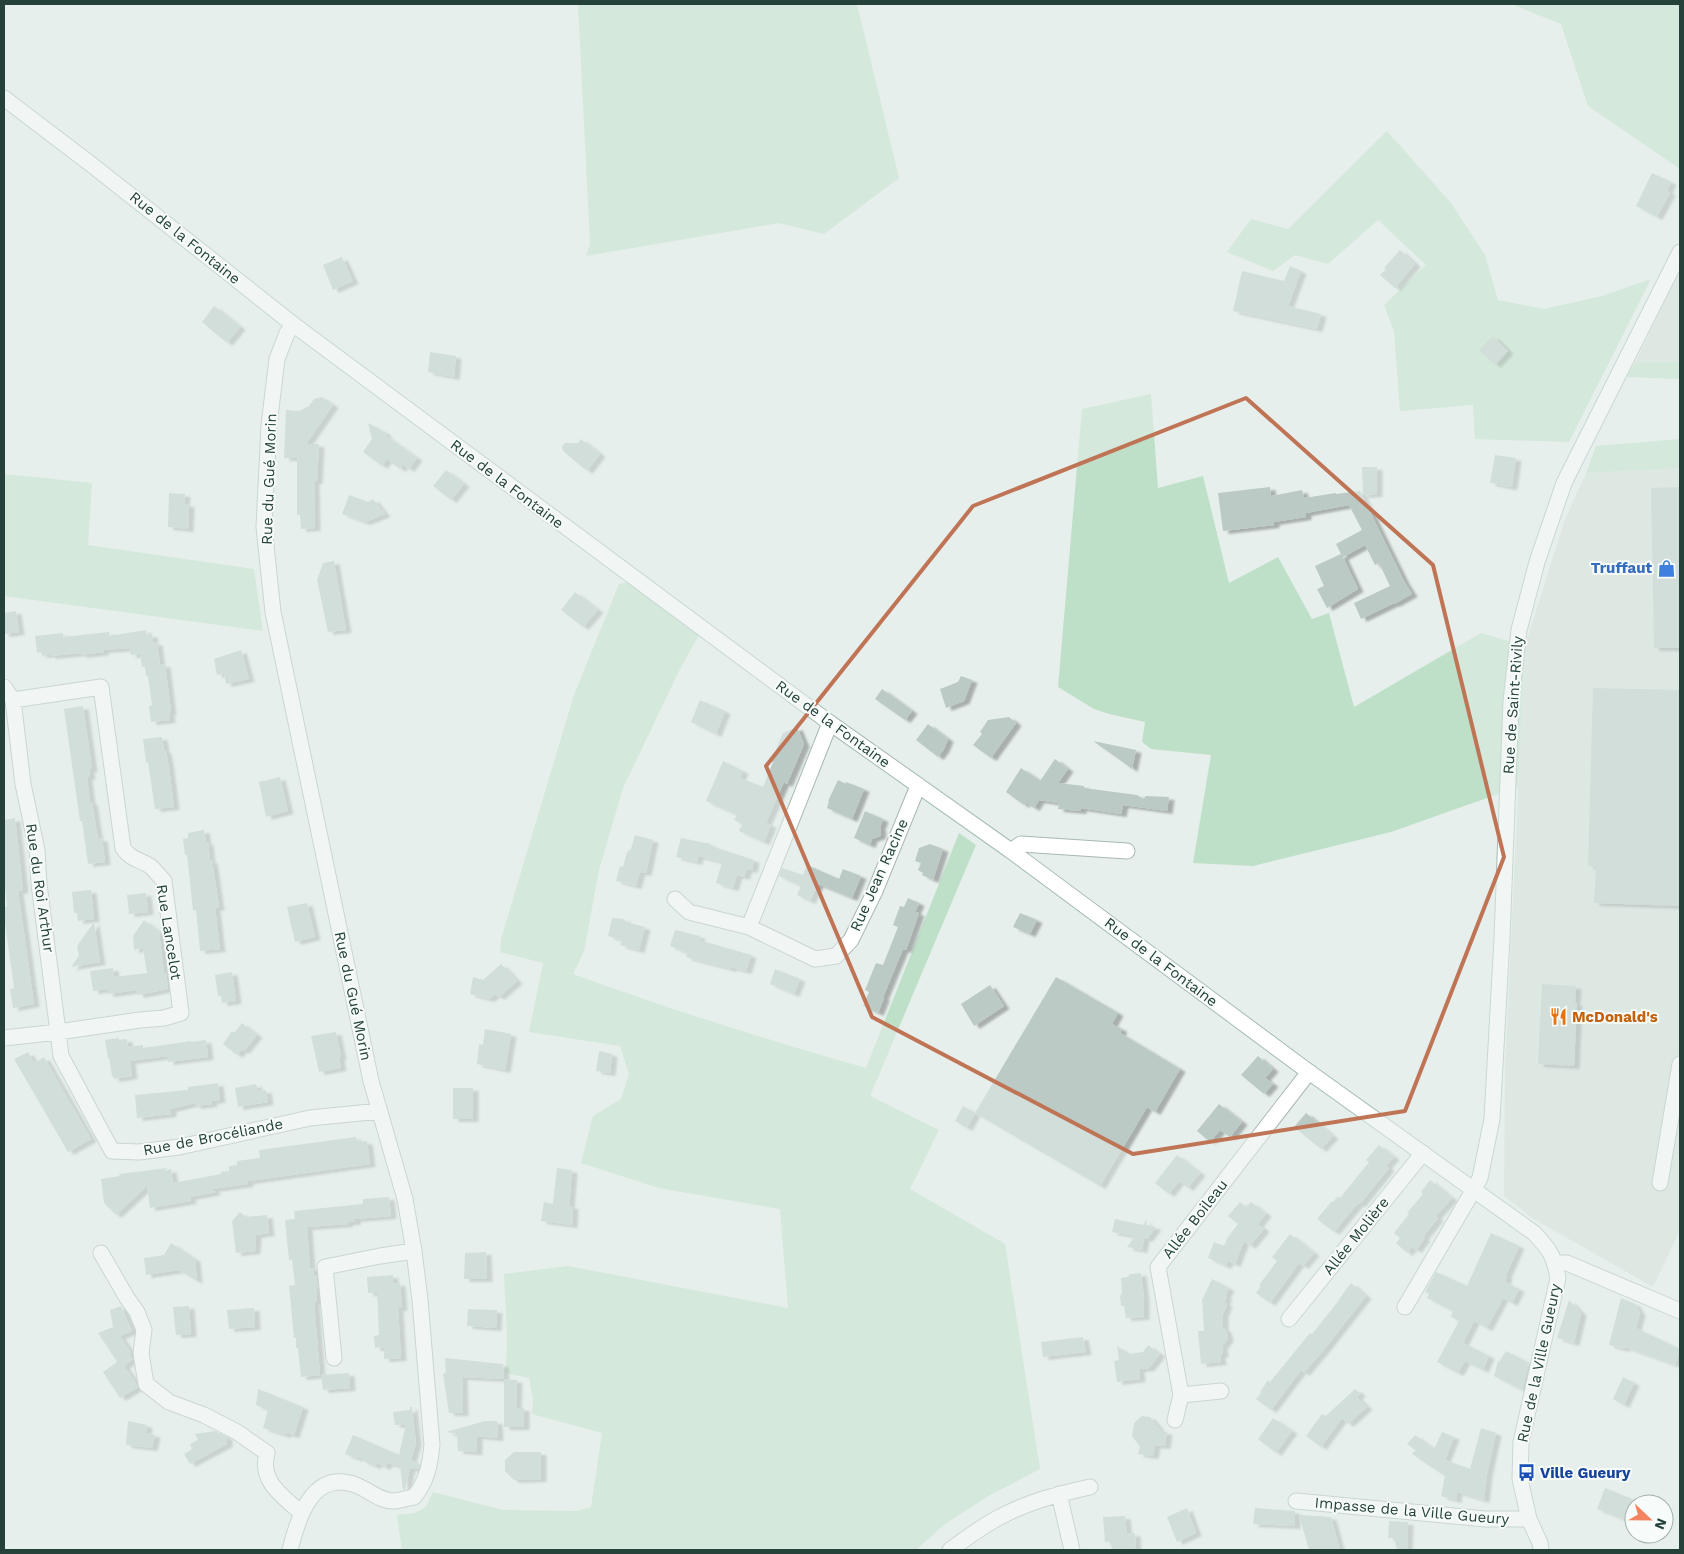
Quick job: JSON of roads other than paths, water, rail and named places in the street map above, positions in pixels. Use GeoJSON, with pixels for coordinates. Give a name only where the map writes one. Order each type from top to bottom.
{"type":"FeatureCollection","features":[{"type":"Feature","properties":{"kind":"street","name":"Rue de la Fontaine"},"geometry":{"type":"LineString","coordinates":[[4,98],[294,325],[830,723],[1011,851],[1309,1072],[1534,1233],[1549,1249],[1555,1263]]}},
{"type":"Feature","properties":{"kind":"street","name":"Rue de Saint-Rivily"},"geometry":{"type":"LineString","coordinates":[[1474,1189],[1480,1178],[1492,1119],[1502,938],[1511,701],[1519,630],[1537,562],[1564,483],[1680,252]]}},
{"type":"Feature","properties":{"kind":"street","name":"Rue du Gué Morin"},"geometry":{"type":"LineString","coordinates":[[290,1550],[301,1512],[312,1496],[325,1485],[342,1482],[357,1485],[376,1496],[394,1501],[414,1497],[424,1485],[432,1445],[420,1300],[405,1199],[370,1081],[273,612],[264,527],[269,425],[277,358],[287,333],[294,325]]}},
{"type":"Feature","properties":{"kind":"street","name":"Rue Lancelot"},"geometry":{"type":"LineString","coordinates":[[13,700],[101,687],[123,848],[127,854],[137,861],[150,866],[164,881],[171,927],[181,1013],[164,1018],[58,1032]]}},
{"type":"Feature","properties":{"kind":"street"},"geometry":{"type":"LineString","coordinates":[[4,688],[13,700]]}},
{"type":"Feature","properties":{"kind":"street","name":"Rue du Roi Arthur"},"geometry":{"type":"LineString","coordinates":[[13,700],[23,784],[37,850],[39,884],[58,1032]]}},
{"type":"Feature","properties":{"kind":"street"},"geometry":{"type":"LineString","coordinates":[[749,928],[830,723]]}},
{"type":"Feature","properties":{"kind":"street","name":"Rue Jean Racine"},"geometry":{"type":"LineString","coordinates":[[675,899],[689,912],[749,928],[815,959],[836,956],[851,940],[876,891],[918,786]]}},
{"type":"Feature","properties":{"kind":"street"},"geometry":{"type":"LineString","coordinates":[[1011,851],[1021,844],[1127,851]]}},
{"type":"Feature","properties":{"kind":"street"},"geometry":{"type":"LineString","coordinates":[[4,1038],[58,1032]]}},
{"type":"Feature","properties":{"kind":"street","name":"Rue de Brocéliande"},"geometry":{"type":"LineString","coordinates":[[58,1032],[61,1056],[112,1151],[139,1152],[179,1147],[310,1118],[380,1111]]}},
{"type":"Feature","properties":{"kind":"street"},"geometry":{"type":"LineString","coordinates":[[1660,1183],[1680,1064]]}},
{"type":"Feature","properties":{"kind":"street","name":"Allée Boileau"},"geometry":{"type":"LineString","coordinates":[[1175,1420],[1181,1395],[1158,1267],[1309,1072]]}},
{"type":"Feature","properties":{"kind":"street","name":"Allée Molière"},"geometry":{"type":"LineString","coordinates":[[1290,1320],[1423,1153]]}},
{"type":"Feature","properties":{"kind":"street"},"geometry":{"type":"LineString","coordinates":[[1405,1307],[1474,1189]]}},
{"type":"Feature","properties":{"kind":"street"},"geometry":{"type":"LineString","coordinates":[[334,1358],[325,1267],[380,1256],[414,1252]]}},
{"type":"Feature","properties":{"kind":"street"},"geometry":{"type":"LineString","coordinates":[[101,1253],[137,1312],[144,1330],[141,1353],[146,1384],[169,1402],[204,1415],[237,1432],[267,1453],[265,1462],[270,1482],[275,1490],[301,1512]]}},
{"type":"Feature","properties":{"kind":"street"},"geometry":{"type":"LineString","coordinates":[[1555,1263],[1567,1263],[1680,1311]]}},
{"type":"Feature","properties":{"kind":"street","name":"Rue de la Ville Gueury"},"geometry":{"type":"LineString","coordinates":[[1541,1550],[1540,1543],[1528,1519],[1520,1479],[1521,1442],[1558,1278],[1555,1263]]}},
{"type":"Feature","properties":{"kind":"street"},"geometry":{"type":"LineString","coordinates":[[1181,1395],[1221,1390]]}},
{"type":"Feature","properties":{"kind":"street"},"geometry":{"type":"LineString","coordinates":[[950,1550],[997,1518],[1030,1503],[1090,1487]]}},
{"type":"Feature","properties":{"kind":"street"},"geometry":{"type":"LineString","coordinates":[[1059,1494],[1072,1550]]}},
{"type":"Feature","properties":{"kind":"street","name":"Impasse de la Ville Gueury"},"geometry":{"type":"LineString","coordinates":[[1296,1501],[1485,1519],[1528,1519]]}},
{"type":"Feature","properties":{"kind":"place","name":"Truffaut"},"geometry":{"type":"Point","coordinates":[1666,568]}},
{"type":"Feature","properties":{"kind":"place","name":"McDonald's"},"geometry":{"type":"Point","coordinates":[1558,1017]}},
{"type":"Feature","properties":{"kind":"place","name":"Ville Gueury"},"geometry":{"type":"Point","coordinates":[1526,1473]}}]}
